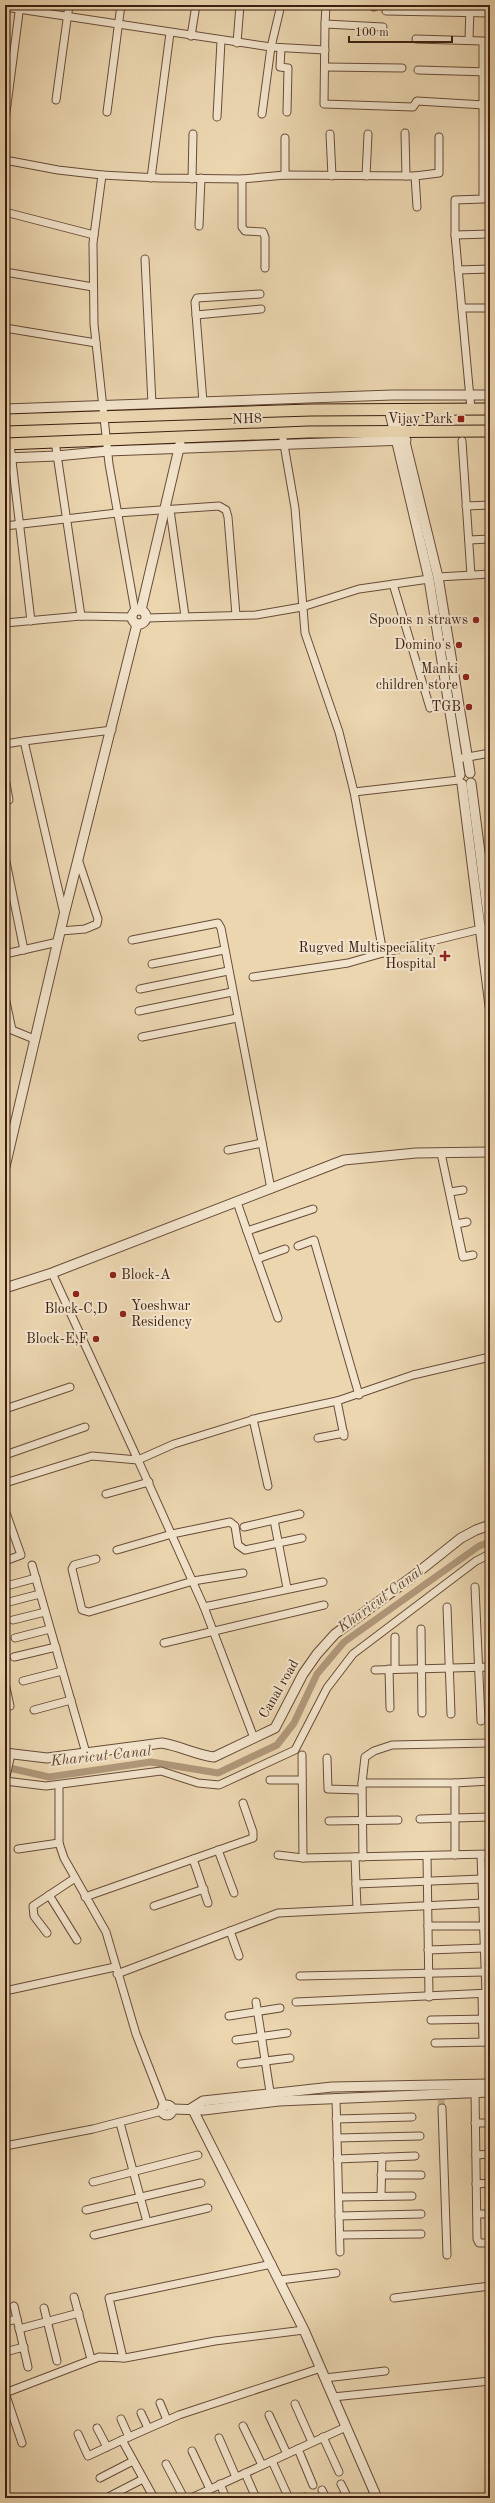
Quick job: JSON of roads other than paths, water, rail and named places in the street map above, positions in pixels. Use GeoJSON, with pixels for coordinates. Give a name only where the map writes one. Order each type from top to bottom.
{"type":"FeatureCollection","features":[{"type":"Feature","properties":{"kind":"main road","name":"NH8"},"geometry":{"type":"LineString","coordinates":[[5,420],[393,409],[490,409]]}},
{"type":"Feature","properties":{"kind":"main road","name":"NH8"},"geometry":{"type":"LineString","coordinates":[[7,444],[181,436],[283,438],[400,436],[490,431]]}},
{"type":"Feature","properties":{"kind":"street"},"geometry":{"type":"LineString","coordinates":[[56,100],[68,5]]}},
{"type":"Feature","properties":{"kind":"street"},"geometry":{"type":"LineString","coordinates":[[107,112],[121,5]]}},
{"type":"Feature","properties":{"kind":"street"},"geometry":{"type":"LineString","coordinates":[[191,36],[196,5]]}},
{"type":"Feature","properties":{"kind":"street"},"geometry":{"type":"LineString","coordinates":[[237,43],[240,5]]}},
{"type":"Feature","properties":{"kind":"street"},"geometry":{"type":"LineString","coordinates":[[262,114],[271,47],[281,5]]}},
{"type":"Feature","properties":{"kind":"street"},"geometry":{"type":"LineString","coordinates":[[326,5],[324,104],[413,107],[417,101],[484,105]]}},
{"type":"Feature","properties":{"kind":"street"},"geometry":{"type":"LineString","coordinates":[[5,7],[20,7],[67,17],[237,43],[281,48],[325,50]]}},
{"type":"Feature","properties":{"kind":"street"},"geometry":{"type":"LineString","coordinates":[[5,120],[20,7]]}},
{"type":"Feature","properties":{"kind":"street"},"geometry":{"type":"LineString","coordinates":[[469,40],[470,9]]}},
{"type":"Feature","properties":{"kind":"street"},"geometry":{"type":"LineString","coordinates":[[386,11],[470,9],[490,13]]}},
{"type":"Feature","properties":{"kind":"street"},"geometry":{"type":"LineString","coordinates":[[325,24],[383,27]]}},
{"type":"Feature","properties":{"kind":"street"},"geometry":{"type":"LineString","coordinates":[[151,178],[170,33]]}},
{"type":"Feature","properties":{"kind":"street"},"geometry":{"type":"LineString","coordinates":[[416,39],[486,41],[487,72],[484,105],[487,116],[487,199],[455,200],[455,234],[471,409]]}},
{"type":"Feature","properties":{"kind":"street"},"geometry":{"type":"LineString","coordinates":[[217,117],[220,40]]}},
{"type":"Feature","properties":{"kind":"street"},"geometry":{"type":"LineString","coordinates":[[281,48],[280,67],[288,68],[287,112]]}},
{"type":"Feature","properties":{"kind":"street"},"geometry":{"type":"LineString","coordinates":[[324,67],[402,68]]}},
{"type":"Feature","properties":{"kind":"street"},"geometry":{"type":"LineString","coordinates":[[418,70],[487,72]]}},
{"type":"Feature","properties":{"kind":"street"},"geometry":{"type":"LineString","coordinates":[[405,133],[406,176]]}},
{"type":"Feature","properties":{"kind":"street"},"geometry":{"type":"LineString","coordinates":[[192,178],[194,134]]}},
{"type":"Feature","properties":{"kind":"street"},"geometry":{"type":"LineString","coordinates":[[330,134],[332,176]]}},
{"type":"Feature","properties":{"kind":"street"},"geometry":{"type":"LineString","coordinates":[[366,176],[368,134]]}},
{"type":"Feature","properties":{"kind":"street"},"geometry":{"type":"LineString","coordinates":[[5,160],[58,170],[102,175],[151,178],[242,179],[285,175],[415,176],[439,173],[439,137]]}},
{"type":"Feature","properties":{"kind":"street"},"geometry":{"type":"LineString","coordinates":[[285,138],[285,175]]}},
{"type":"Feature","properties":{"kind":"street"},"geometry":{"type":"LineString","coordinates":[[102,175],[94,235],[93,287],[96,343],[108,439],[108,451],[117,513],[138,616]]}},
{"type":"Feature","properties":{"kind":"street"},"geometry":{"type":"LineString","coordinates":[[415,176],[417,207]]}},
{"type":"Feature","properties":{"kind":"street"},"geometry":{"type":"LineString","coordinates":[[198,226],[202,178]]}},
{"type":"Feature","properties":{"kind":"street"},"geometry":{"type":"LineString","coordinates":[[242,179],[242,227],[245,231],[263,232],[265,237],[265,268]]}},
{"type":"Feature","properties":{"kind":"street"},"geometry":{"type":"LineString","coordinates":[[5,212],[94,235]]}},
{"type":"Feature","properties":{"kind":"street"},"geometry":{"type":"LineString","coordinates":[[455,234],[490,234]]}},
{"type":"Feature","properties":{"kind":"street"},"geometry":{"type":"LineString","coordinates":[[145,259],[152,404]]}},
{"type":"Feature","properties":{"kind":"street"},"geometry":{"type":"LineString","coordinates":[[458,270],[490,269]]}},
{"type":"Feature","properties":{"kind":"street"},"geometry":{"type":"LineString","coordinates":[[5,272],[93,287]]}},
{"type":"Feature","properties":{"kind":"street"},"geometry":{"type":"LineString","coordinates":[[203,402],[195,302],[197,298],[260,294]]}},
{"type":"Feature","properties":{"kind":"street"},"geometry":{"type":"LineString","coordinates":[[462,308],[490,308]]}},
{"type":"Feature","properties":{"kind":"street"},"geometry":{"type":"LineString","coordinates":[[196,315],[261,309]]}},
{"type":"Feature","properties":{"kind":"street"},"geometry":{"type":"LineString","coordinates":[[5,328],[96,343]]}},
{"type":"Feature","properties":{"kind":"street"},"geometry":{"type":"LineString","coordinates":[[5,408],[490,395]]}},
{"type":"Feature","properties":{"kind":"street"},"geometry":{"type":"LineString","coordinates":[[393,409],[438,578],[468,758],[470,773],[464,772],[463,780],[490,1006]]}},
{"type":"Feature","properties":{"kind":"street"},"geometry":{"type":"LineString","coordinates":[[5,1167],[34,1039],[78,858],[112,730],[138,616],[167,510],[181,436]]}},
{"type":"Feature","properties":{"kind":"street"},"geometry":{"type":"LineString","coordinates":[[400,436],[428,579],[457,759],[463,780],[490,930]]}},
{"type":"Feature","properties":{"kind":"street"},"geometry":{"type":"LineString","coordinates":[[8,458],[179,448],[283,438],[295,508],[305,633],[339,732],[354,792],[383,953]]}},
{"type":"Feature","properties":{"kind":"street"},"geometry":{"type":"LineString","coordinates":[[55,441],[81,616]]}},
{"type":"Feature","properties":{"kind":"street"},"geometry":{"type":"LineString","coordinates":[[462,441],[471,576]]}},
{"type":"Feature","properties":{"kind":"street"},"geometry":{"type":"LineString","coordinates":[[7,444],[31,621]]}},
{"type":"Feature","properties":{"kind":"street"},"geometry":{"type":"LineString","coordinates":[[5,526],[117,513],[213,505],[226,510],[228,517],[236,615]]}},
{"type":"Feature","properties":{"kind":"street"},"geometry":{"type":"LineString","coordinates":[[466,506],[490,505]]}},
{"type":"Feature","properties":{"kind":"street"},"geometry":{"type":"LineString","coordinates":[[167,510],[185,616]]}},
{"type":"Feature","properties":{"kind":"street"},"geometry":{"type":"LineString","coordinates":[[469,540],[490,539]]}},
{"type":"Feature","properties":{"kind":"street"},"geometry":{"type":"LineString","coordinates":[[5,623],[81,616],[256,615],[302,607],[359,589],[428,579],[490,574]]}},
{"type":"Feature","properties":{"kind":"street"},"geometry":{"type":"LineString","coordinates":[[393,584],[430,708]]}},
{"type":"Feature","properties":{"kind":"street"},"geometry":{"type":"LineString","coordinates":[[5,744],[112,730]]}},
{"type":"Feature","properties":{"kind":"street"},"geometry":{"type":"LineString","coordinates":[[24,741],[64,915]]}},
{"type":"Feature","properties":{"kind":"street"},"geometry":{"type":"LineString","coordinates":[[457,759],[490,753]]}},
{"type":"Feature","properties":{"kind":"street"},"geometry":{"type":"LineString","coordinates":[[5,778],[9,800]]}},
{"type":"Feature","properties":{"kind":"street"},"geometry":{"type":"LineString","coordinates":[[354,792],[463,780]]}},
{"type":"Feature","properties":{"kind":"street"},"geometry":{"type":"LineString","coordinates":[[5,857],[24,950]]}},
{"type":"Feature","properties":{"kind":"street"},"geometry":{"type":"LineString","coordinates":[[61,931],[85,929],[97,924],[96,913],[78,858]]}},
{"type":"Feature","properties":{"kind":"street"},"geometry":{"type":"LineString","coordinates":[[132,940],[218,923],[221,928],[228,972],[271,1189]]}},
{"type":"Feature","properties":{"kind":"street"},"geometry":{"type":"LineString","coordinates":[[253,977],[348,963],[480,928],[490,927]]}},
{"type":"Feature","properties":{"kind":"street"},"geometry":{"type":"LineString","coordinates":[[5,954],[58,942]]}},
{"type":"Feature","properties":{"kind":"street"},"geometry":{"type":"LineString","coordinates":[[152,964],[224,950]]}},
{"type":"Feature","properties":{"kind":"street"},"geometry":{"type":"LineString","coordinates":[[140,989],[228,972]]}},
{"type":"Feature","properties":{"kind":"street"},"geometry":{"type":"LineString","coordinates":[[139,1011],[232,992]]}},
{"type":"Feature","properties":{"kind":"street"},"geometry":{"type":"LineString","coordinates":[[5,998],[12,1030],[34,1039]]}},
{"type":"Feature","properties":{"kind":"street"},"geometry":{"type":"LineString","coordinates":[[142,1037],[237,1018]]}},
{"type":"Feature","properties":{"kind":"street"},"geometry":{"type":"LineString","coordinates":[[228,1150],[262,1143]]}},
{"type":"Feature","properties":{"kind":"street"},"geometry":{"type":"LineString","coordinates":[[5,1288],[52,1273],[344,1160],[416,1153],[490,1152]]}},
{"type":"Feature","properties":{"kind":"street"},"geometry":{"type":"LineString","coordinates":[[441,1153],[463,1257],[473,1255]]}},
{"type":"Feature","properties":{"kind":"street"},"geometry":{"type":"LineString","coordinates":[[450,1192],[463,1190]]}},
{"type":"Feature","properties":{"kind":"street"},"geometry":{"type":"LineString","coordinates":[[237,1202],[278,1318]]}},
{"type":"Feature","properties":{"kind":"street"},"geometry":{"type":"LineString","coordinates":[[247,1231],[313,1209]]}},
{"type":"Feature","properties":{"kind":"street"},"geometry":{"type":"LineString","coordinates":[[456,1224],[467,1222]]}},
{"type":"Feature","properties":{"kind":"street"},"geometry":{"type":"LineString","coordinates":[[298,1246],[314,1240],[359,1394]]}},
{"type":"Feature","properties":{"kind":"street"},"geometry":{"type":"LineString","coordinates":[[257,1259],[284,1249]]}},
{"type":"Feature","properties":{"kind":"street"},"geometry":{"type":"LineString","coordinates":[[52,1273],[149,1482],[204,1607],[254,1738]]}},
{"type":"Feature","properties":{"kind":"street"},"geometry":{"type":"LineString","coordinates":[[5,1483],[92,1456],[138,1460],[174,1444],[253,1419],[337,1401],[413,1375],[490,1357]]}},
{"type":"Feature","properties":{"kind":"street"},"geometry":{"type":"LineString","coordinates":[[5,1409],[70,1387]]}},
{"type":"Feature","properties":{"kind":"street"},"geometry":{"type":"LineString","coordinates":[[318,1438],[344,1434],[337,1401]]}},
{"type":"Feature","properties":{"kind":"street"},"geometry":{"type":"LineString","coordinates":[[253,1419],[268,1486]]}},
{"type":"Feature","properties":{"kind":"street"},"geometry":{"type":"LineString","coordinates":[[5,1455],[85,1427]]}},
{"type":"Feature","properties":{"kind":"street"},"geometry":{"type":"LineString","coordinates":[[106,1494],[149,1482]]}},
{"type":"Feature","properties":{"kind":"street"},"geometry":{"type":"LineString","coordinates":[[5,1510],[21,1555],[5,1560]]}},
{"type":"Feature","properties":{"kind":"street"},"geometry":{"type":"LineString","coordinates":[[244,1527],[300,1514]]}},
{"type":"Feature","properties":{"kind":"street"},"geometry":{"type":"LineString","coordinates":[[274,1520],[287,1588]]}},
{"type":"Feature","properties":{"kind":"street"},"geometry":{"type":"LineString","coordinates":[[117,1550],[172,1534],[230,1522],[235,1526],[238,1545],[245,1550],[302,1538]]}},
{"type":"Feature","properties":{"kind":"street","name":"Canal road"},"geometry":{"type":"LineString","coordinates":[[9,1755],[47,1758],[162,1743],[204,1756],[214,1757],[275,1728],[303,1674],[317,1654],[335,1634],[412,1578],[461,1538],[490,1525]]}},
{"type":"Feature","properties":{"kind":"street"},"geometry":{"type":"LineString","coordinates":[[6,1780],[46,1786],[161,1771],[198,1783],[220,1785],[295,1750],[327,1688],[353,1654],[476,1561],[490,1554]]}},
{"type":"Feature","properties":{"kind":"street"},"geometry":{"type":"LineString","coordinates":[[96,1559],[74,1565],[72,1569],[82,1610],[89,1612],[192,1581],[243,1574]]}},
{"type":"Feature","properties":{"kind":"street"},"geometry":{"type":"LineString","coordinates":[[32,1565],[86,1753]]}},
{"type":"Feature","properties":{"kind":"street"},"geometry":{"type":"LineString","coordinates":[[10,1585],[36,1578]]}},
{"type":"Feature","properties":{"kind":"street"},"geometry":{"type":"LineString","coordinates":[[204,1607],[287,1588],[323,1582]]}},
{"type":"Feature","properties":{"kind":"street"},"geometry":{"type":"LineString","coordinates":[[475,1587],[481,1721]]}},
{"type":"Feature","properties":{"kind":"street"},"geometry":{"type":"LineString","coordinates":[[5,1603],[40,1594]]}},
{"type":"Feature","properties":{"kind":"street"},"geometry":{"type":"LineString","coordinates":[[164,1643],[213,1630],[324,1605]]}},
{"type":"Feature","properties":{"kind":"street"},"geometry":{"type":"LineString","coordinates":[[447,1607],[451,1714]]}},
{"type":"Feature","properties":{"kind":"street"},"geometry":{"type":"LineString","coordinates":[[13,1620],[46,1612]]}},
{"type":"Feature","properties":{"kind":"street"},"geometry":{"type":"LineString","coordinates":[[15,1638],[50,1629]]}},
{"type":"Feature","properties":{"kind":"street"},"geometry":{"type":"LineString","coordinates":[[421,1629],[422,1713]]}},
{"type":"Feature","properties":{"kind":"street"},"geometry":{"type":"LineString","coordinates":[[390,1708],[395,1637]]}},
{"type":"Feature","properties":{"kind":"street"},"geometry":{"type":"LineString","coordinates":[[14,1657],[56,1647]]}},
{"type":"Feature","properties":{"kind":"street"},"geometry":{"type":"LineString","coordinates":[[375,1670],[490,1667]]}},
{"type":"Feature","properties":{"kind":"street"},"geometry":{"type":"LineString","coordinates":[[23,1681],[62,1671]]}},
{"type":"Feature","properties":{"kind":"street"},"geometry":{"type":"LineString","coordinates":[[5,1683],[10,1706]]}},
{"type":"Feature","properties":{"kind":"street"},"geometry":{"type":"LineString","coordinates":[[34,1710],[71,1700]]}},
{"type":"Feature","properties":{"kind":"street"},"geometry":{"type":"LineString","coordinates":[[363,1857],[362,1786],[365,1757],[387,1746],[490,1743]]}},
{"type":"Feature","properties":{"kind":"street"},"geometry":{"type":"LineString","coordinates":[[5,1839],[6,1780],[9,1755]]}},
{"type":"Feature","properties":{"kind":"street"},"geometry":{"type":"LineString","coordinates":[[302,1755],[303,1858]]}},
{"type":"Feature","properties":{"kind":"street"},"geometry":{"type":"LineString","coordinates":[[327,1758],[328,1788],[490,1781]]}},
{"type":"Feature","properties":{"kind":"street"},"geometry":{"type":"LineString","coordinates":[[270,1780],[302,1780]]}},
{"type":"Feature","properties":{"kind":"street"},"geometry":{"type":"LineString","coordinates":[[455,1783],[455,1856]]}},
{"type":"Feature","properties":{"kind":"street"},"geometry":{"type":"LineString","coordinates":[[59,1785],[59,1843],[85,1897],[106,1932],[116,1971],[136,2034],[166,2108]]}},
{"type":"Feature","properties":{"kind":"street"},"geometry":{"type":"LineString","coordinates":[[85,1897],[253,1838],[253,1832],[243,1803]]}},
{"type":"Feature","properties":{"kind":"street"},"geometry":{"type":"LineString","coordinates":[[420,1819],[490,1817]]}},
{"type":"Feature","properties":{"kind":"street"},"geometry":{"type":"LineString","coordinates":[[329,1821],[398,1820]]}},
{"type":"Feature","properties":{"kind":"street"},"geometry":{"type":"LineString","coordinates":[[18,1849],[59,1843]]}},
{"type":"Feature","properties":{"kind":"street"},"geometry":{"type":"LineString","coordinates":[[218,1850],[234,1893]]}},
{"type":"Feature","properties":{"kind":"street"},"geometry":{"type":"LineString","coordinates":[[278,1855],[303,1858],[455,1856],[490,1854]]}},
{"type":"Feature","properties":{"kind":"street"},"geometry":{"type":"LineString","coordinates":[[435,2043],[486,2042],[486,1993],[481,1855]]}},
{"type":"Feature","properties":{"kind":"street"},"geometry":{"type":"LineString","coordinates":[[427,1856],[429,1997]]}},
{"type":"Feature","properties":{"kind":"street"},"geometry":{"type":"LineString","coordinates":[[355,1857],[357,1908]]}},
{"type":"Feature","properties":{"kind":"street"},"geometry":{"type":"LineString","coordinates":[[193,1859],[208,1903]]}},
{"type":"Feature","properties":{"kind":"street"},"geometry":{"type":"LineString","coordinates":[[47,1933],[32,1910],[33,1906],[75,1878]]}},
{"type":"Feature","properties":{"kind":"street"},"geometry":{"type":"LineString","coordinates":[[356,1884],[482,1879]]}},
{"type":"Feature","properties":{"kind":"street"},"geometry":{"type":"LineString","coordinates":[[154,1906],[204,1889]]}},
{"type":"Feature","properties":{"kind":"street"},"geometry":{"type":"LineString","coordinates":[[49,1895],[77,1940]]}},
{"type":"Feature","properties":{"kind":"street"},"geometry":{"type":"LineString","coordinates":[[5,1991],[116,1971],[278,1913],[427,1904],[483,1903]]}},
{"type":"Feature","properties":{"kind":"street"},"geometry":{"type":"LineString","coordinates":[[428,1926],[483,1926]]}},
{"type":"Feature","properties":{"kind":"street"},"geometry":{"type":"LineString","coordinates":[[230,1931],[239,1956]]}},
{"type":"Feature","properties":{"kind":"street"},"geometry":{"type":"LineString","coordinates":[[428,1950],[484,1948]]}},
{"type":"Feature","properties":{"kind":"street"},"geometry":{"type":"LineString","coordinates":[[300,1976],[485,1972]]}},
{"type":"Feature","properties":{"kind":"street"},"geometry":{"type":"LineString","coordinates":[[296,2002],[429,1997],[486,1993]]}},
{"type":"Feature","properties":{"kind":"street"},"geometry":{"type":"LineString","coordinates":[[256,2002],[271,2097]]}},
{"type":"Feature","properties":{"kind":"street"},"geometry":{"type":"LineString","coordinates":[[229,2016],[280,2008]]}},
{"type":"Feature","properties":{"kind":"street"},"geometry":{"type":"LineString","coordinates":[[431,2020],[486,2019]]}},
{"type":"Feature","properties":{"kind":"street"},"geometry":{"type":"LineString","coordinates":[[236,2040],[288,2033]]}},
{"type":"Feature","properties":{"kind":"street"},"geometry":{"type":"LineString","coordinates":[[241,2064],[290,2058]]}},
{"type":"Feature","properties":{"kind":"street"},"geometry":{"type":"LineString","coordinates":[[5,2146],[120,2123],[166,2108],[192,2108],[204,2110],[332,2087],[441,2093],[490,2084]]}},
{"type":"Feature","properties":{"kind":"street"},"geometry":{"type":"LineString","coordinates":[[475,2092],[477,2241],[490,2243]]}},
{"type":"Feature","properties":{"kind":"street"},"geometry":{"type":"LineString","coordinates":[[271,2097],[336,2098],[490,2092]]}},
{"type":"Feature","properties":{"kind":"street"},"geometry":{"type":"LineString","coordinates":[[336,2098],[340,2252]]}},
{"type":"Feature","properties":{"kind":"street"},"geometry":{"type":"LineString","coordinates":[[192,2108],[304,2330],[378,2498]]}},
{"type":"Feature","properties":{"kind":"street"},"geometry":{"type":"LineString","coordinates":[[442,2108],[447,2255]]}},
{"type":"Feature","properties":{"kind":"street"},"geometry":{"type":"LineString","coordinates":[[336,2119],[412,2117]]}},
{"type":"Feature","properties":{"kind":"street"},"geometry":{"type":"LineString","coordinates":[[120,2123],[147,2222]]}},
{"type":"Feature","properties":{"kind":"street"},"geometry":{"type":"LineString","coordinates":[[475,2123],[490,2123]]}},
{"type":"Feature","properties":{"kind":"street"},"geometry":{"type":"LineString","coordinates":[[337,2138],[420,2136]]}},
{"type":"Feature","properties":{"kind":"street"},"geometry":{"type":"LineString","coordinates":[[476,2155],[490,2154]]}},
{"type":"Feature","properties":{"kind":"street"},"geometry":{"type":"LineString","coordinates":[[93,2182],[198,2155]]}},
{"type":"Feature","properties":{"kind":"street"},"geometry":{"type":"LineString","coordinates":[[338,2158],[415,2156]]}},
{"type":"Feature","properties":{"kind":"street"},"geometry":{"type":"LineString","coordinates":[[382,2157],[382,2196]]}},
{"type":"Feature","properties":{"kind":"street"},"geometry":{"type":"LineString","coordinates":[[382,2175],[421,2175]]}},
{"type":"Feature","properties":{"kind":"street"},"geometry":{"type":"LineString","coordinates":[[86,2210],[201,2183]]}},
{"type":"Feature","properties":{"kind":"street"},"geometry":{"type":"LineString","coordinates":[[476,2184],[490,2183]]}},
{"type":"Feature","properties":{"kind":"street"},"geometry":{"type":"LineString","coordinates":[[339,2197],[412,2196]]}},
{"type":"Feature","properties":{"kind":"street"},"geometry":{"type":"LineString","coordinates":[[94,2235],[208,2208]]}},
{"type":"Feature","properties":{"kind":"street"},"geometry":{"type":"LineString","coordinates":[[339,2216],[421,2214]]}},
{"type":"Feature","properties":{"kind":"street"},"geometry":{"type":"LineString","coordinates":[[476,2214],[490,2214]]}},
{"type":"Feature","properties":{"kind":"street"},"geometry":{"type":"LineString","coordinates":[[340,2235],[420,2234]]}},
{"type":"Feature","properties":{"kind":"street"},"geometry":{"type":"LineString","coordinates":[[123,2358],[109,2298],[272,2264]]}},
{"type":"Feature","properties":{"kind":"street"},"geometry":{"type":"LineString","coordinates":[[280,2280],[336,2273]]}},
{"type":"Feature","properties":{"kind":"street"},"geometry":{"type":"LineString","coordinates":[[394,2298],[490,2286]]}},
{"type":"Feature","properties":{"kind":"street"},"geometry":{"type":"LineString","coordinates":[[74,2297],[91,2359]]}},
{"type":"Feature","properties":{"kind":"street"},"geometry":{"type":"LineString","coordinates":[[14,2306],[28,2367]]}},
{"type":"Feature","properties":{"kind":"street"},"geometry":{"type":"LineString","coordinates":[[44,2308],[57,2361]]}},
{"type":"Feature","properties":{"kind":"street"},"geometry":{"type":"LineString","coordinates":[[19,2328],[79,2313]]}},
{"type":"Feature","properties":{"kind":"street"},"geometry":{"type":"LineString","coordinates":[[5,2322],[17,2319]]}},
{"type":"Feature","properties":{"kind":"street"},"geometry":{"type":"LineString","coordinates":[[22,2443],[5,2393],[99,2357],[123,2358],[222,2340],[304,2330]]}},
{"type":"Feature","properties":{"kind":"street"},"geometry":{"type":"LineString","coordinates":[[5,2352],[24,2347]]}},
{"type":"Feature","properties":{"kind":"street"},"geometry":{"type":"LineString","coordinates":[[78,2434],[88,2456],[167,2420],[321,2368]]}},
{"type":"Feature","properties":{"kind":"street"},"geometry":{"type":"LineString","coordinates":[[325,2378],[385,2371]]}},
{"type":"Feature","properties":{"kind":"street"},"geometry":{"type":"LineString","coordinates":[[333,2396],[490,2381]]}},
{"type":"Feature","properties":{"kind":"street"},"geometry":{"type":"LineString","coordinates":[[160,2402],[167,2420]]}},
{"type":"Feature","properties":{"kind":"street"},"geometry":{"type":"LineString","coordinates":[[295,2404],[312,2442]]}},
{"type":"Feature","properties":{"kind":"street"},"geometry":{"type":"LineString","coordinates":[[141,2413],[148,2428]]}},
{"type":"Feature","properties":{"kind":"street"},"geometry":{"type":"LineString","coordinates":[[269,2415],[287,2454]]}},
{"type":"Feature","properties":{"kind":"street"},"geometry":{"type":"LineString","coordinates":[[121,2419],[125,2438],[133,2461],[154,2498]]}},
{"type":"Feature","properties":{"kind":"street"},"geometry":{"type":"LineString","coordinates":[[243,2426],[262,2465]]}},
{"type":"Feature","properties":{"kind":"street"},"geometry":{"type":"LineString","coordinates":[[193,2497],[346,2427]]}},
{"type":"Feature","properties":{"kind":"street"},"geometry":{"type":"LineString","coordinates":[[98,2428],[107,2447]]}},
{"type":"Feature","properties":{"kind":"street"},"geometry":{"type":"LineString","coordinates":[[323,2437],[339,2472]]}},
{"type":"Feature","properties":{"kind":"street"},"geometry":{"type":"LineString","coordinates":[[219,2438],[236,2477]]}},
{"type":"Feature","properties":{"kind":"street"},"geometry":{"type":"LineString","coordinates":[[298,2449],[313,2485]]}},
{"type":"Feature","properties":{"kind":"street"},"geometry":{"type":"LineString","coordinates":[[192,2451],[210,2489]]}},
{"type":"Feature","properties":{"kind":"street"},"geometry":{"type":"LineString","coordinates":[[100,2478],[133,2461]]}},
{"type":"Feature","properties":{"kind":"street"},"geometry":{"type":"LineString","coordinates":[[272,2461],[287,2494]]}},
{"type":"Feature","properties":{"kind":"street"},"geometry":{"type":"LineString","coordinates":[[166,2464],[184,2498]]}},
{"type":"Feature","properties":{"kind":"street"},"geometry":{"type":"LineString","coordinates":[[246,2473],[256,2498]]}},
{"type":"Feature","properties":{"kind":"street"},"geometry":{"type":"LineString","coordinates":[[110,2496],[143,2479]]}},
{"type":"Feature","properties":{"kind":"street"},"geometry":{"type":"LineString","coordinates":[[220,2484],[226,2498]]}},
{"type":"Feature","properties":{"kind":"street"},"geometry":{"type":"LineString","coordinates":[[341,2484],[348,2498]]}},
{"type":"Feature","properties":{"kind":"street"},"geometry":{"type":"LineString","coordinates":[[322,2490],[326,2498]]}},
{"type":"Feature","properties":{"kind":"waterway","name":"Kharicut Canal"},"geometry":{"type":"LineString","coordinates":[[5,1767],[49,1777],[151,1762],[218,1773],[277,1745],[294,1723],[317,1674],[344,1642],[479,1546],[490,1542]]}},
{"type":"Feature","properties":{"kind":"tunnel"},"geometry":{"type":"LineString","coordinates":[[441,2099],[442,2108]]}},
{"type":"Feature","properties":{"kind":"place","name":"Vijay Park"},"geometry":{"type":"Point","coordinates":[461,419]}},
{"type":"Feature","properties":{"kind":"place","name":"Spoons n straws"},"geometry":{"type":"Point","coordinates":[476,620]}},
{"type":"Feature","properties":{"kind":"place","name":"Domino's"},"geometry":{"type":"Point","coordinates":[459,645]}},
{"type":"Feature","properties":{"kind":"place","name":"Manki children store"},"geometry":{"type":"Point","coordinates":[466,677]}},
{"type":"Feature","properties":{"kind":"place","name":"TGB"},"geometry":{"type":"Point","coordinates":[469,707]}},
{"type":"Feature","properties":{"kind":"place","name":"Rugved Multispeciality Hospital"},"geometry":{"type":"Point","coordinates":[445,956]}},
{"type":"Feature","properties":{"kind":"place","name":"Block-A"},"geometry":{"type":"Point","coordinates":[113,1275]}},
{"type":"Feature","properties":{"kind":"place","name":"Block-C,D"},"geometry":{"type":"Point","coordinates":[76,1294]}},
{"type":"Feature","properties":{"kind":"place","name":"Yoeshwar Residency"},"geometry":{"type":"Point","coordinates":[123,1314]}},
{"type":"Feature","properties":{"kind":"place","name":"Block-E,F"},"geometry":{"type":"Point","coordinates":[96,1339]}}]}
